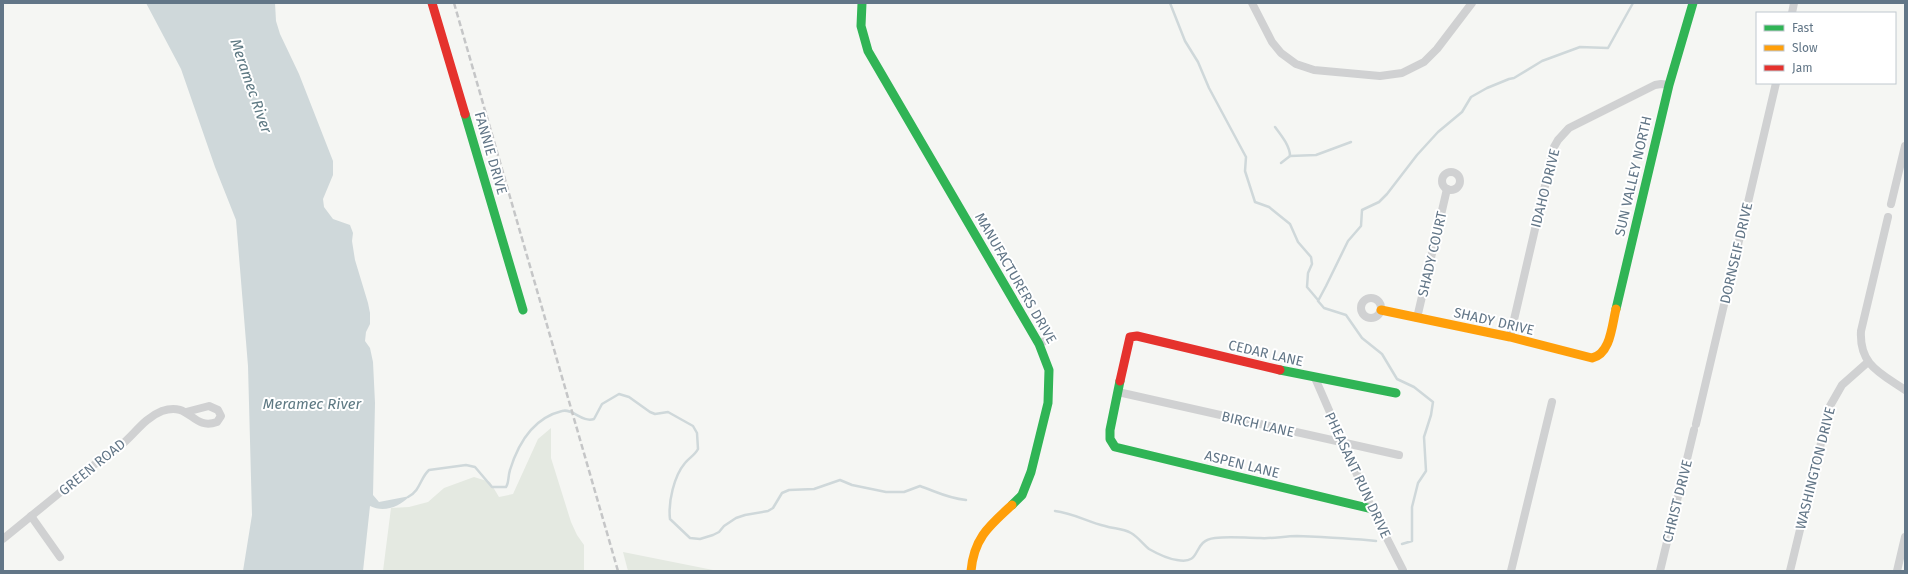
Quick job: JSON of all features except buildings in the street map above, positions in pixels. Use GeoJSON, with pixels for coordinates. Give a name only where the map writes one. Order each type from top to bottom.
{"type":"FeatureCollection","features":[{"type":"Feature","properties":{"kind":"street","name":"FANNIE DRIVE"},"geometry":{"type":"LineString","coordinates":[[432,3],[523,310]]}},
{"type":"Feature","properties":{"kind":"street","name":"MANUFACTURERS DRIVE"},"geometry":{"type":"LineString","coordinates":[[862,3],[861,26],[868,51],[1039,344],[1048,365],[1050,387],[1047,409],[1030,477],[1018,499],[991,523],[982,534],[974,553],[971,571]]}},
{"type":"Feature","properties":{"kind":"street"},"geometry":{"type":"LineString","coordinates":[[1252,3],[1272,42],[1281,53],[1296,64],[1314,70],[1380,76],[1402,73],[1424,62],[1437,49],[1472,3]]}},
{"type":"Feature","properties":{"kind":"street","name":"SUN VALLEY NORTH"},"geometry":{"type":"LineString","coordinates":[[1601,355],[1606,349],[1669,85],[1693,3]]}},
{"type":"Feature","properties":{"kind":"street","name":"DORNSEIF DRIVE"},"geometry":{"type":"LineString","coordinates":[[1695,427],[1776,84]]}},
{"type":"Feature","properties":{"kind":"street","name":"IDAHO DRIVE"},"geometry":{"type":"LineString","coordinates":[[1510,337],[1554,147],[1558,140],[1569,128],[1655,85],[1669,85]]}},
{"type":"Feature","properties":{"kind":"street"},"geometry":{"type":"LineString","coordinates":[[1891,204],[1905,146]]}},
{"type":"Feature","properties":{"kind":"street","name":"SHADY COURT"},"geometry":{"type":"LineString","coordinates":[[1417,318],[1447,189]]}},
{"type":"Feature","properties":{"kind":"street"},"geometry":{"type":"LineString","coordinates":[[1888,216],[1861,331],[1861,347],[1868,362],[1878,372],[1905,390]]}},
{"type":"Feature","properties":{"kind":"street","name":"SHADY DRIVE"},"geometry":{"type":"LineString","coordinates":[[1381,310],[1510,337],[1586,357],[1593,358],[1601,355]]}},
{"type":"Feature","properties":{"kind":"street","name":"CEDAR LANE"},"geometry":{"type":"LineString","coordinates":[[1118,392],[1130,337],[1137,336],[1315,378],[1396,393]]}},
{"type":"Feature","properties":{"kind":"street"},"geometry":{"type":"LineString","coordinates":[[1039,344],[1048,339]]}},
{"type":"Feature","properties":{"kind":"street","name":"WASHINGTON DRIVE"},"geometry":{"type":"LineString","coordinates":[[1790,571],[1832,400],[1842,385],[1868,362]]}},
{"type":"Feature","properties":{"kind":"street","name":"PHEASANT RUN DRIVE"},"geometry":{"type":"LineString","coordinates":[[1315,378],[1372,509],[1402,571]]}},
{"type":"Feature","properties":{"kind":"street","name":"ASPEN LANE"},"geometry":{"type":"LineString","coordinates":[[1118,392],[1110,430],[1110,439],[1115,447],[1372,509]]}},
{"type":"Feature","properties":{"kind":"street","name":"BIRCH LANE"},"geometry":{"type":"LineString","coordinates":[[1118,392],[1343,444],[1399,455]]}},
{"type":"Feature","properties":{"kind":"street"},"geometry":{"type":"LineString","coordinates":[[1511,571],[1552,402]]}},
{"type":"Feature","properties":{"kind":"street","name":"GREEN ROAD"},"geometry":{"type":"LineString","coordinates":[[3,539],[96,463],[120,446],[154,415],[164,410],[180,409],[186,412]]}},
{"type":"Feature","properties":{"kind":"street","name":"CHRIST DRIVE"},"geometry":{"type":"LineString","coordinates":[[1660,571],[1695,427]]}},
{"type":"Feature","properties":{"kind":"street"},"geometry":{"type":"LineString","coordinates":[[31,516],[60,557]]}},
{"type":"Feature","properties":{"kind":"street"},"geometry":{"type":"LineString","coordinates":[[1897,571],[1905,536]]}},
{"type":"Feature","properties":{"kind":"shaded area"},"geometry":{"type":"Polygon","coordinates":[[[551,428],[551,458],[571,522],[584,545],[584,571],[383,571],[391,508],[409,507],[428,502],[444,488],[474,477],[490,482],[499,497],[513,494],[538,439],[551,428]]]}},
{"type":"Feature","properties":{"kind":"shaded area"},"geometry":{"type":"Polygon","coordinates":[[[623,552],[718,571],[628,571],[623,552]]]}},
{"type":"Feature","properties":{"kind":"water","name":"Meramec River"},"geometry":{"type":"Polygon","coordinates":[[[146,3],[275,3],[276,21],[280,34],[299,74],[333,161],[333,175],[323,199],[324,207],[333,219],[350,225],[353,233],[352,241],[355,260],[370,313],[370,324],[366,332],[365,341],[370,348],[373,362],[375,403],[373,495],[379,502],[410,496],[406,500],[391,508],[381,509],[370,506],[363,571],[243,571],[252,515],[248,366],[236,220],[215,167],[181,69],[146,3]]]}},
{"type":"Feature","properties":{"kind":"waterway"},"geometry":{"type":"LineString","coordinates":[[1170,3],[1185,41],[1198,62],[1209,88],[1246,157],[1245,171],[1255,202],[1269,207],[1290,224],[1298,242],[1311,257],[1312,264],[1308,273],[1307,287],[1318,300]]}},
{"type":"Feature","properties":{"kind":"waterway"},"geometry":{"type":"LineString","coordinates":[[1402,544],[1412,541],[1412,507],[1418,483],[1426,471],[1424,437],[1431,415],[1433,402],[1414,387],[1397,379],[1382,354],[1362,338],[1346,315],[1324,308],[1318,301],[1348,241],[1361,226],[1362,210],[1379,202],[1387,194],[1417,155],[1438,132],[1462,112],[1471,97],[1487,88],[1514,78],[1542,61],[1580,47],[1608,48],[1633,3]]}},
{"type":"Feature","properties":{"kind":"waterway"},"geometry":{"type":"LineString","coordinates":[[1275,127],[1287,145],[1290,156]]}},
{"type":"Feature","properties":{"kind":"waterway"},"geometry":{"type":"LineString","coordinates":[[1281,163],[1290,156],[1316,155],[1351,142]]}},
{"type":"Feature","properties":{"kind":"waterway"},"geometry":{"type":"LineString","coordinates":[[408,497],[416,491],[429,470],[466,465],[475,467],[492,487],[506,487],[517,451],[528,433],[535,426],[552,414],[562,411],[570,412],[585,419],[594,419],[602,404],[619,394],[629,397],[655,414],[668,412],[693,426],[697,433],[698,449],[681,468],[675,482],[670,505],[670,519],[690,538],[700,539],[713,535],[736,518],[768,511],[773,508],[782,493],[789,490],[814,489],[840,480],[852,485],[886,492],[904,492],[920,486],[948,496],[966,500]]}},
{"type":"Feature","properties":{"kind":"waterway"},"geometry":{"type":"LineString","coordinates":[[1055,511],[1108,527],[1128,531],[1136,536],[1149,549],[1163,556],[1185,561],[1194,556],[1202,543],[1207,540],[1221,537],[1265,538],[1297,536],[1376,541]]}},
{"type":"Feature","properties":{"kind":"railway"},"geometry":{"type":"LineString","coordinates":[[454,3],[618,571]]}},
{"type":"Feature","properties":{"kind":"traffic: fast"},"geometry":{"type":"LineString","coordinates":[[862,3],[861,26],[868,51],[1039,344],[1049,370],[1048,403],[1031,472],[1022,495],[1012,505]]}},
{"type":"Feature","properties":{"kind":"traffic: fast"},"geometry":{"type":"LineString","coordinates":[[1616,309],[1669,85],[1693,3]]}},
{"type":"Feature","properties":{"kind":"traffic: fast"},"geometry":{"type":"LineString","coordinates":[[465,114],[523,310]]}},
{"type":"Feature","properties":{"kind":"traffic: fast"},"geometry":{"type":"LineString","coordinates":[[1280,370],[1396,393]]}},
{"type":"Feature","properties":{"kind":"traffic: fast"},"geometry":{"type":"LineString","coordinates":[[1120,381],[1110,430],[1110,439],[1115,447],[1372,509]]}},
{"type":"Feature","properties":{"kind":"traffic: slow"},"geometry":{"type":"LineString","coordinates":[[1381,310],[1510,337],[1592,358],[1603,351],[1607,345],[1610,338],[1616,309]]}},
{"type":"Feature","properties":{"kind":"traffic: slow"},"geometry":{"type":"LineString","coordinates":[[971,571],[975,550],[979,541],[990,526],[1012,505]]}},
{"type":"Feature","properties":{"kind":"traffic: jam"},"geometry":{"type":"LineString","coordinates":[[432,3],[465,114]]}},
{"type":"Feature","properties":{"kind":"traffic: jam"},"geometry":{"type":"LineString","coordinates":[[1120,381],[1130,337],[1137,336],[1280,370]]}}]}
